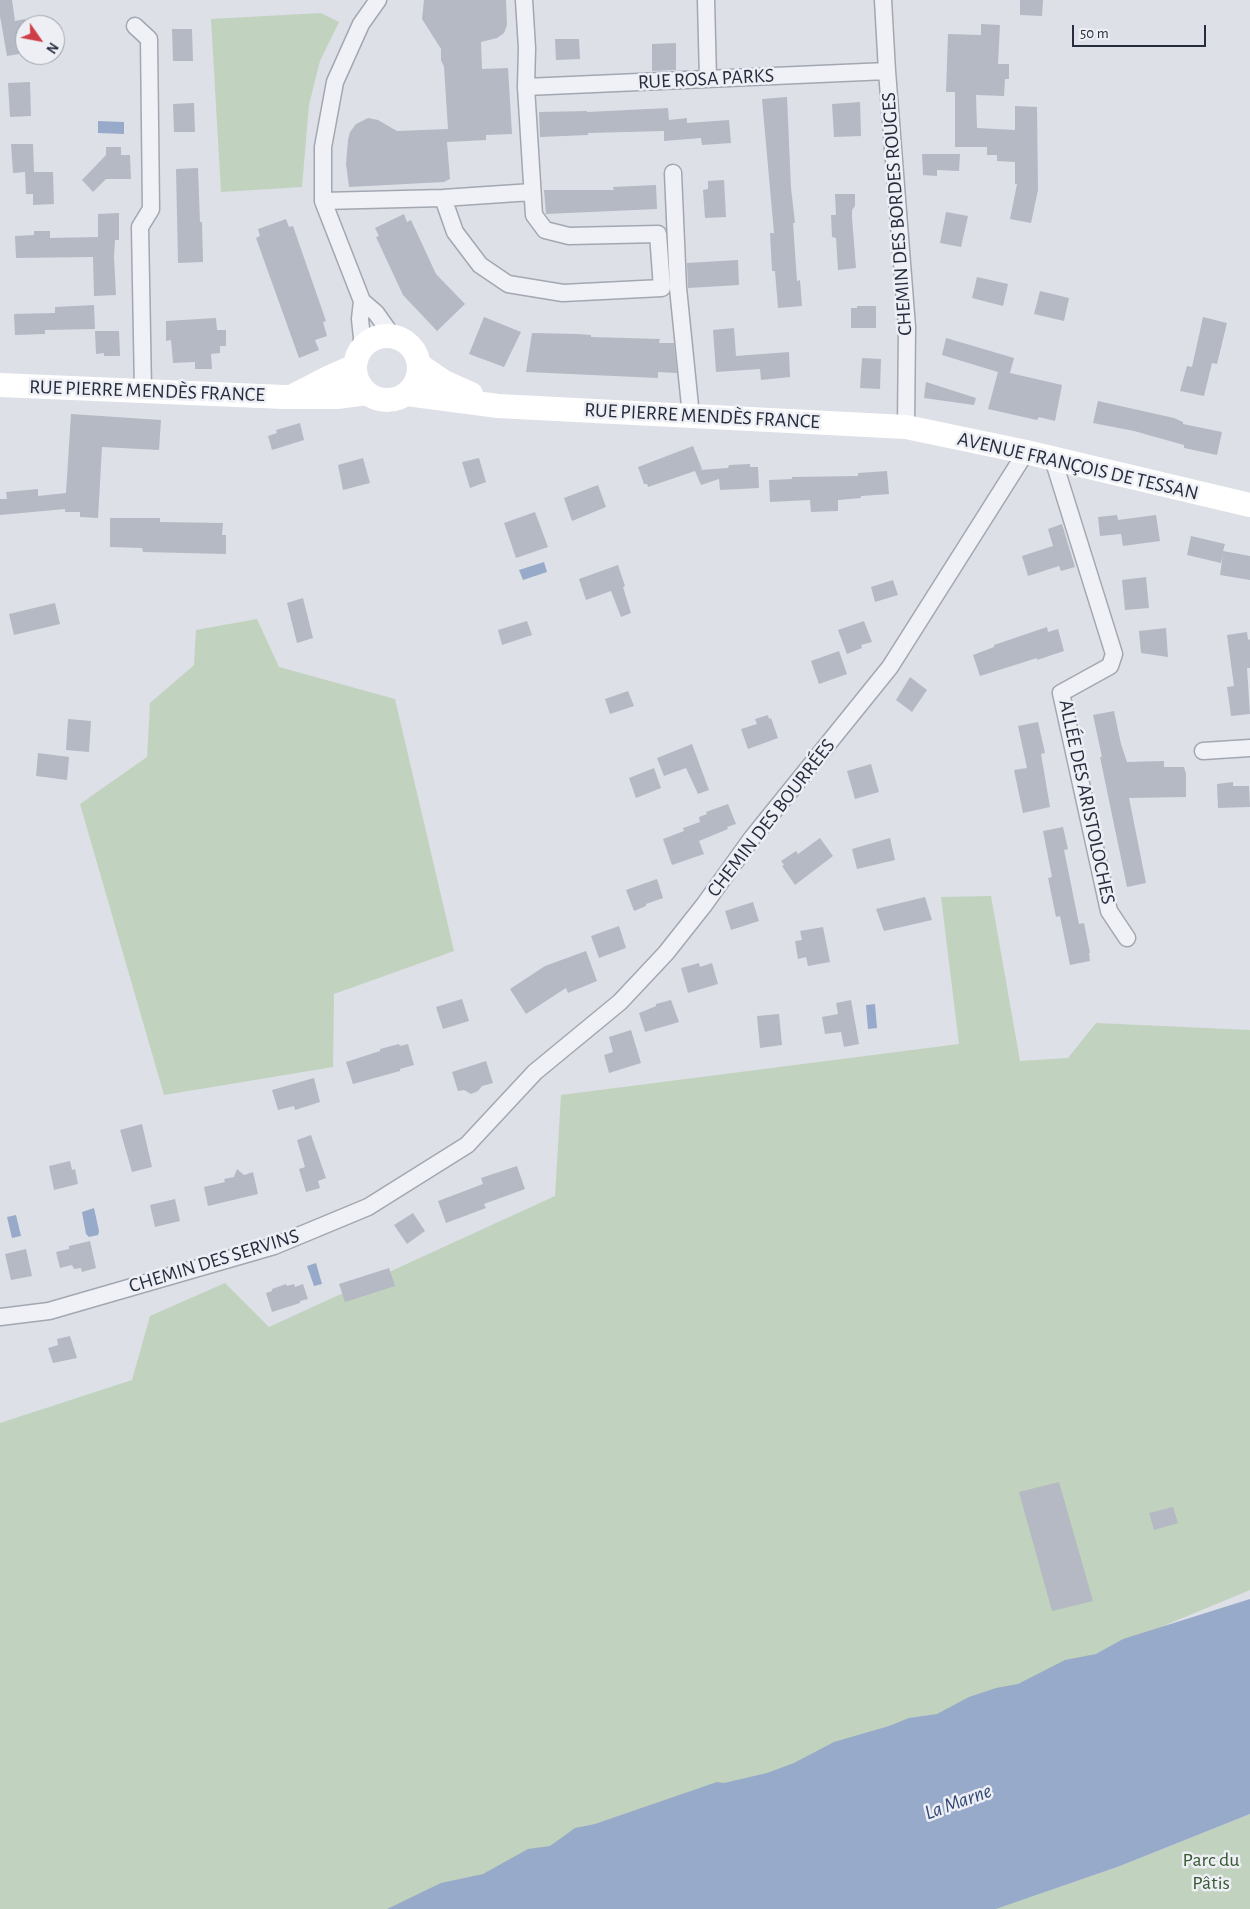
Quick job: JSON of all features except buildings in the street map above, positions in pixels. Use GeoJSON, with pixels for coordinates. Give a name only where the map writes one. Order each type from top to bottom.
{"type":"FeatureCollection","features":[{"type":"Feature","properties":{"kind":"street"},"geometry":{"type":"LineString","coordinates":[[358,358],[375,338],[393,337],[408,344],[417,357],[419,365],[417,381],[407,394],[397,399],[386,400],[376,398],[360,386],[356,376],[358,358],[362,338],[360,319],[362,301],[323,201],[323,146],[335,82],[361,24],[378,0]]}},
{"type":"Feature","properties":{"kind":"street"},"geometry":{"type":"LineString","coordinates":[[443,198],[455,232],[480,264],[508,284],[563,293],[662,288],[658,234],[569,236],[545,230],[534,214],[526,87],[527,48],[524,0]]}},
{"type":"Feature","properties":{"kind":"street"},"geometry":{"type":"LineString","coordinates":[[706,0],[708,79]]}},
{"type":"Feature","properties":{"kind":"street","name":"CHEMIN DES BORDES ROUGES"},"geometry":{"type":"LineString","coordinates":[[883,0],[886,71],[907,327],[906,427]]}},
{"type":"Feature","properties":{"kind":"street"},"geometry":{"type":"LineString","coordinates":[[134,26],[149,39],[151,209],[140,227],[143,390]]}},
{"type":"Feature","properties":{"kind":"street","name":"RUE ROSA PARKS"},"geometry":{"type":"LineString","coordinates":[[526,87],[886,71]]}},
{"type":"Feature","properties":{"kind":"street"},"geometry":{"type":"LineString","coordinates":[[673,173],[678,288],[691,416]]}},
{"type":"Feature","properties":{"kind":"street"},"geometry":{"type":"LineString","coordinates":[[323,201],[443,198],[532,192]]}},
{"type":"Feature","properties":{"kind":"street"},"geometry":{"type":"LineString","coordinates":[[362,301],[376,313],[393,337]]}},
{"type":"Feature","properties":{"kind":"street","name":"RUE PIERRE MENDÈS FRANCE"},"geometry":{"type":"LineString","coordinates":[[293,396],[358,358]]}},
{"type":"Feature","properties":{"kind":"street","name":"RUE PIERRE MENDÈS FRANCE"},"geometry":{"type":"LineString","coordinates":[[419,365],[444,382],[498,406]]}},
{"type":"Feature","properties":{"kind":"street","name":"RUE PIERRE MENDÈS FRANCE"},"geometry":{"type":"LineString","coordinates":[[0,385],[338,397],[367,393]]}},
{"type":"Feature","properties":{"kind":"street","name":"RUE PIERRE MENDÈS FRANCE"},"geometry":{"type":"LineString","coordinates":[[407,394],[498,406],[906,427]]}},
{"type":"Feature","properties":{"kind":"street","name":"AVENUE FRANÇOIS DE TESSAN"},"geometry":{"type":"LineString","coordinates":[[906,427],[1026,452],[1250,505]]}},
{"type":"Feature","properties":{"kind":"street","name":"CHEMIN DES BOURRÉES"},"geometry":{"type":"LineString","coordinates":[[467,1144],[536,1072],[620,1002],[666,953],[704,905],[752,838],[890,667],[1026,452]]}},
{"type":"Feature","properties":{"kind":"street","name":"ALLÉE DES ARISTOLOCHES"},"geometry":{"type":"LineString","coordinates":[[1053,459],[1114,654],[1110,666],[1061,693],[1109,911],[1127,938]]}},
{"type":"Feature","properties":{"kind":"street"},"geometry":{"type":"LineString","coordinates":[[1202,751],[1250,748]]}},
{"type":"Feature","properties":{"kind":"street","name":"CHEMIN DES SERVINS"},"geometry":{"type":"LineString","coordinates":[[0,1317],[49,1311],[274,1246],[368,1207],[467,1144]]}},
{"type":"Feature","properties":{"kind":"green space"},"geometry":{"type":"Polygon","coordinates":[[[321,13],[339,22],[320,61],[309,105],[302,187],[221,192],[211,19],[321,13]]]}},
{"type":"Feature","properties":{"kind":"green space"},"geometry":{"type":"Polygon","coordinates":[[[257,619],[279,667],[395,699],[454,951],[334,994],[333,1067],[164,1095],[80,804],[147,757],[150,703],[194,665],[196,630],[257,619]]]}},
{"type":"Feature","properties":{"kind":"green space"},"geometry":{"type":"Polygon","coordinates":[[[991,896],[1020,1061],[1068,1058],[1096,1023],[1250,1030],[1250,1590],[973,1705],[407,1909],[0,1909],[0,1423],[132,1380],[150,1316],[225,1283],[269,1327],[555,1196],[561,1095],[959,1044],[941,897],[991,896]]]}},
{"type":"Feature","properties":{"kind":"green space","name":"Parc du Pâtis"},"geometry":{"type":"Polygon","coordinates":[[[1250,1814],[1250,1909],[996,1909],[1120,1866],[1250,1814]]]}},
{"type":"Feature","properties":{"kind":"water"},"geometry":{"type":"Polygon","coordinates":[[[98,121],[124,122],[124,134],[98,133],[98,121]]]}},
{"type":"Feature","properties":{"kind":"water"},"geometry":{"type":"Polygon","coordinates":[[[544,562],[547,572],[523,580],[519,570],[544,562]]]}},
{"type":"Feature","properties":{"kind":"water"},"geometry":{"type":"Polygon","coordinates":[[[875,1004],[877,1028],[868,1029],[866,1005],[875,1004]]]}},
{"type":"Feature","properties":{"kind":"water"},"geometry":{"type":"Polygon","coordinates":[[[94,1208],[99,1231],[98,1235],[89,1237],[86,1234],[82,1212],[94,1208]]]}},
{"type":"Feature","properties":{"kind":"water"},"geometry":{"type":"Polygon","coordinates":[[[16,1215],[21,1236],[12,1238],[7,1217],[16,1215]]]}},
{"type":"Feature","properties":{"kind":"water"},"geometry":{"type":"Polygon","coordinates":[[[316,1263],[322,1284],[314,1286],[307,1266],[316,1263]]]}},
{"type":"Feature","properties":{"kind":"water","name":"La Marne"},"geometry":{"type":"Polygon","coordinates":[[[1250,1599],[1250,1814],[1120,1866],[996,1909],[387,1909],[441,1883],[483,1874],[528,1849],[550,1846],[575,1828],[595,1824],[717,1782],[724,1783],[767,1773],[794,1763],[834,1742],[889,1726],[909,1718],[937,1714],[969,1697],[996,1688],[1018,1684],[1065,1660],[1096,1654],[1123,1639],[1250,1599]]]}}]}
